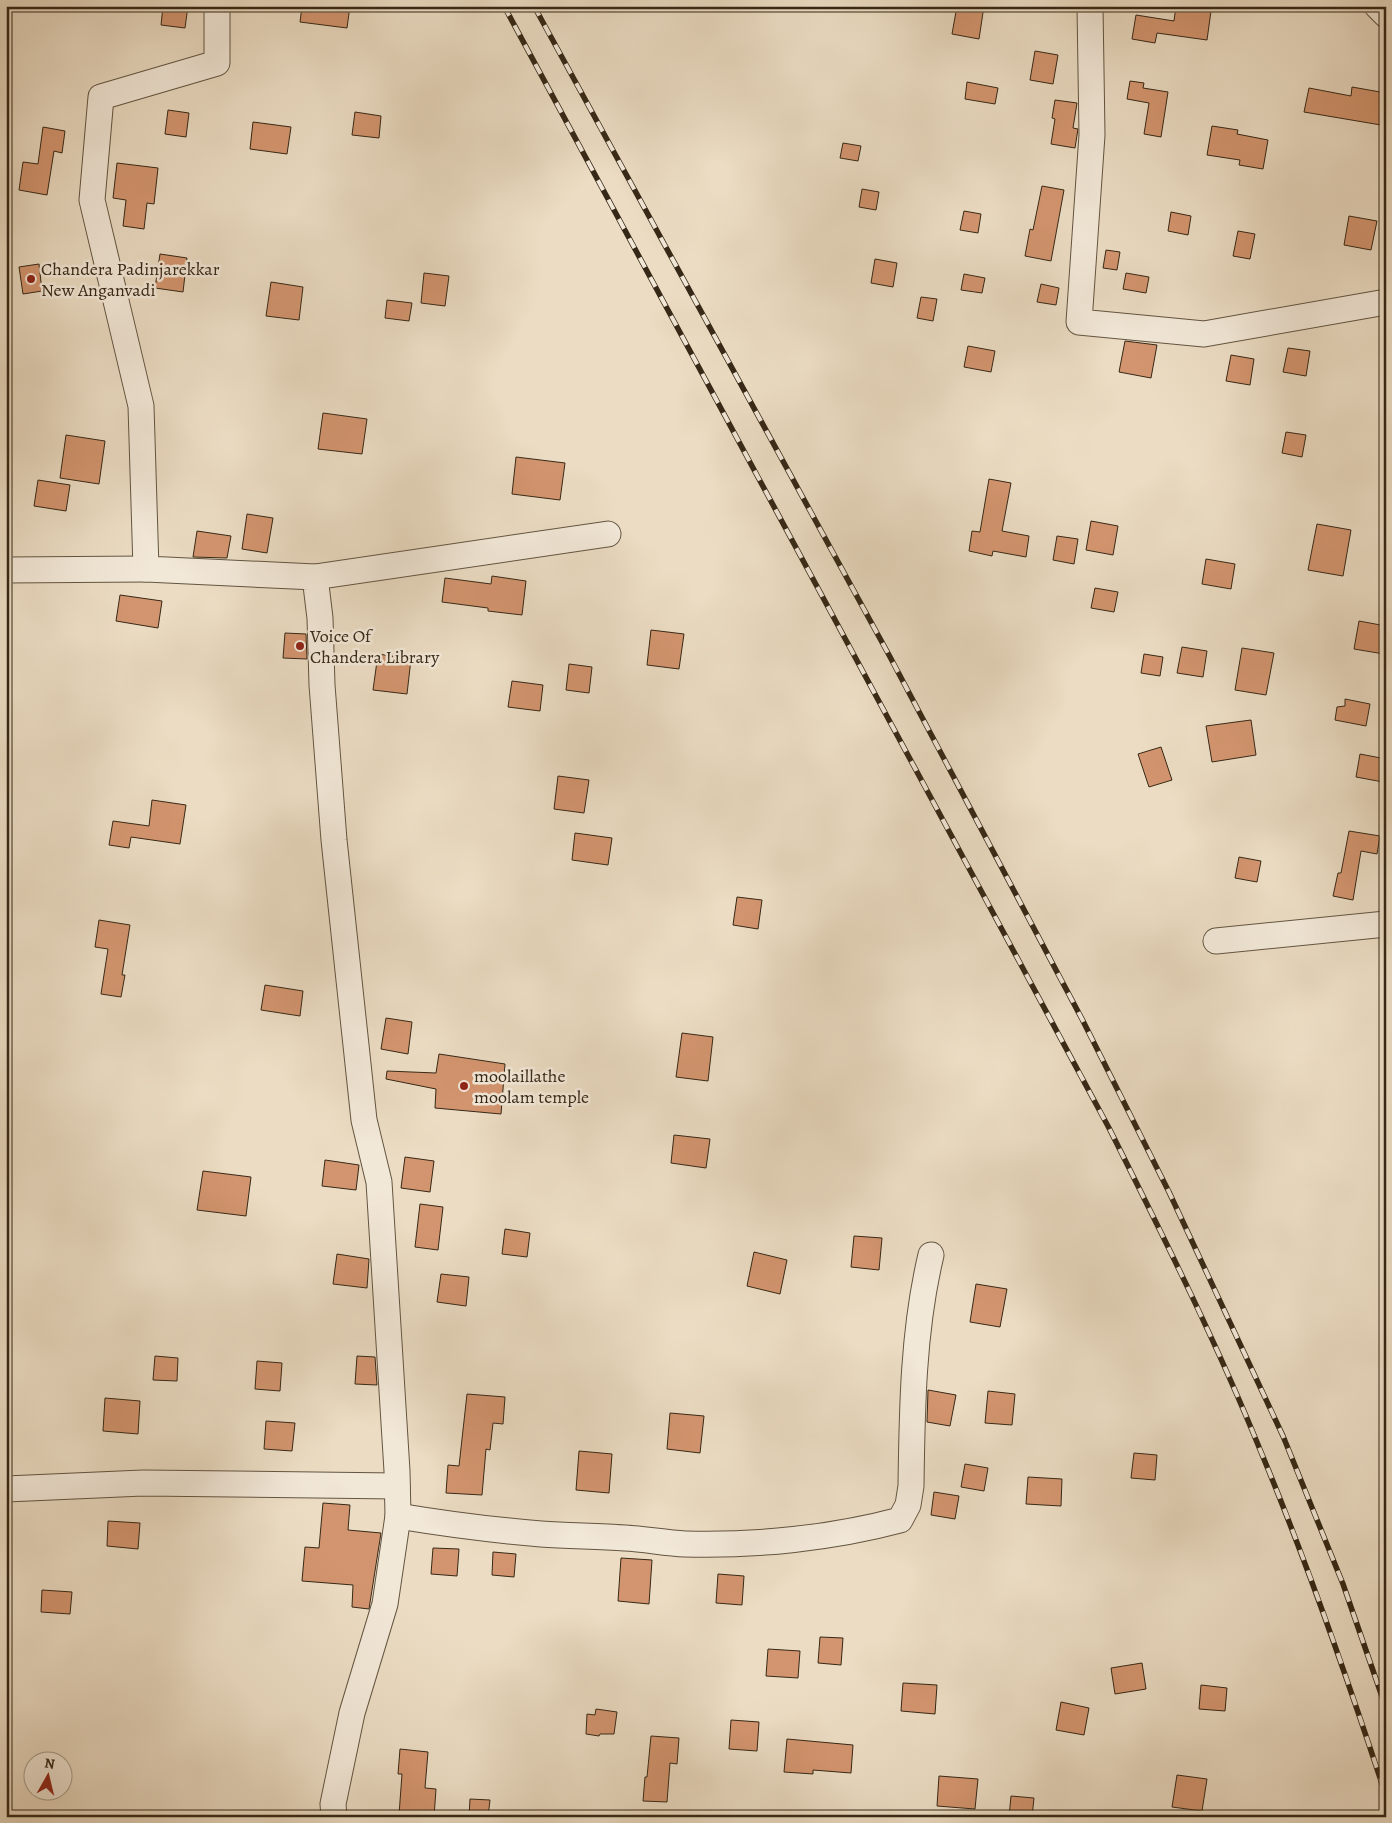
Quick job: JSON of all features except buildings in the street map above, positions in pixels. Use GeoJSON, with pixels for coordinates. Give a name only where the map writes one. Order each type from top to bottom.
{"type":"FeatureCollection","features":[{"type":"Feature","properties":{"kind":"street"},"geometry":{"type":"LineString","coordinates":[[146,569],[142,406],[92,200],[101,97],[217,64],[217,6]]}},
{"type":"Feature","properties":{"kind":"street"},"geometry":{"type":"LineString","coordinates":[[1090,6],[1092,135],[1079,322],[1204,334],[1386,302]]}},
{"type":"Feature","properties":{"kind":"street"},"geometry":{"type":"LineString","coordinates":[[1377,6],[1386,15]]}},
{"type":"Feature","properties":{"kind":"street"},"geometry":{"type":"LineString","coordinates":[[6,570],[146,569],[315,577],[608,534]]}},
{"type":"Feature","properties":{"kind":"street"},"geometry":{"type":"LineString","coordinates":[[315,577],[320,618],[322,686],[334,840],[364,1120],[380,1182],[398,1516],[385,1604],[352,1713],[333,1804],[334,1817]]}},
{"type":"Feature","properties":{"kind":"street"},"geometry":{"type":"LineString","coordinates":[[1216,941],[1386,924]]}},
{"type":"Feature","properties":{"kind":"street"},"geometry":{"type":"LineString","coordinates":[[398,1516],[486,1529],[626,1538],[684,1544],[795,1539],[900,1520],[908,1505],[911,1486],[915,1362],[926,1274],[931,1255]]}},
{"type":"Feature","properties":{"kind":"street"},"geometry":{"type":"LineString","coordinates":[[6,1489],[143,1483],[397,1486]]}},
{"type":"Feature","properties":{"kind":"railway"},"geometry":{"type":"LineString","coordinates":[[504,6],[1109,1128],[1149,1208],[1226,1369],[1278,1494],[1327,1623],[1386,1796]]}},
{"type":"Feature","properties":{"kind":"railway"},"geometry":{"type":"LineString","coordinates":[[534,6],[889,655],[1082,1019],[1169,1192],[1283,1436],[1343,1584],[1386,1708]]}},
{"type":"Feature","properties":{"kind":"place","name":"Chandera Padinjarekkar New Anganvadi"},"geometry":{"type":"Point","coordinates":[31,279]}},
{"type":"Feature","properties":{"kind":"place","name":"Voice Of Chandera Library"},"geometry":{"type":"Point","coordinates":[300,646]}},
{"type":"Feature","properties":{"kind":"place","name":"moolaillathe moolam temple"},"geometry":{"type":"Point","coordinates":[464,1086]}}]}
